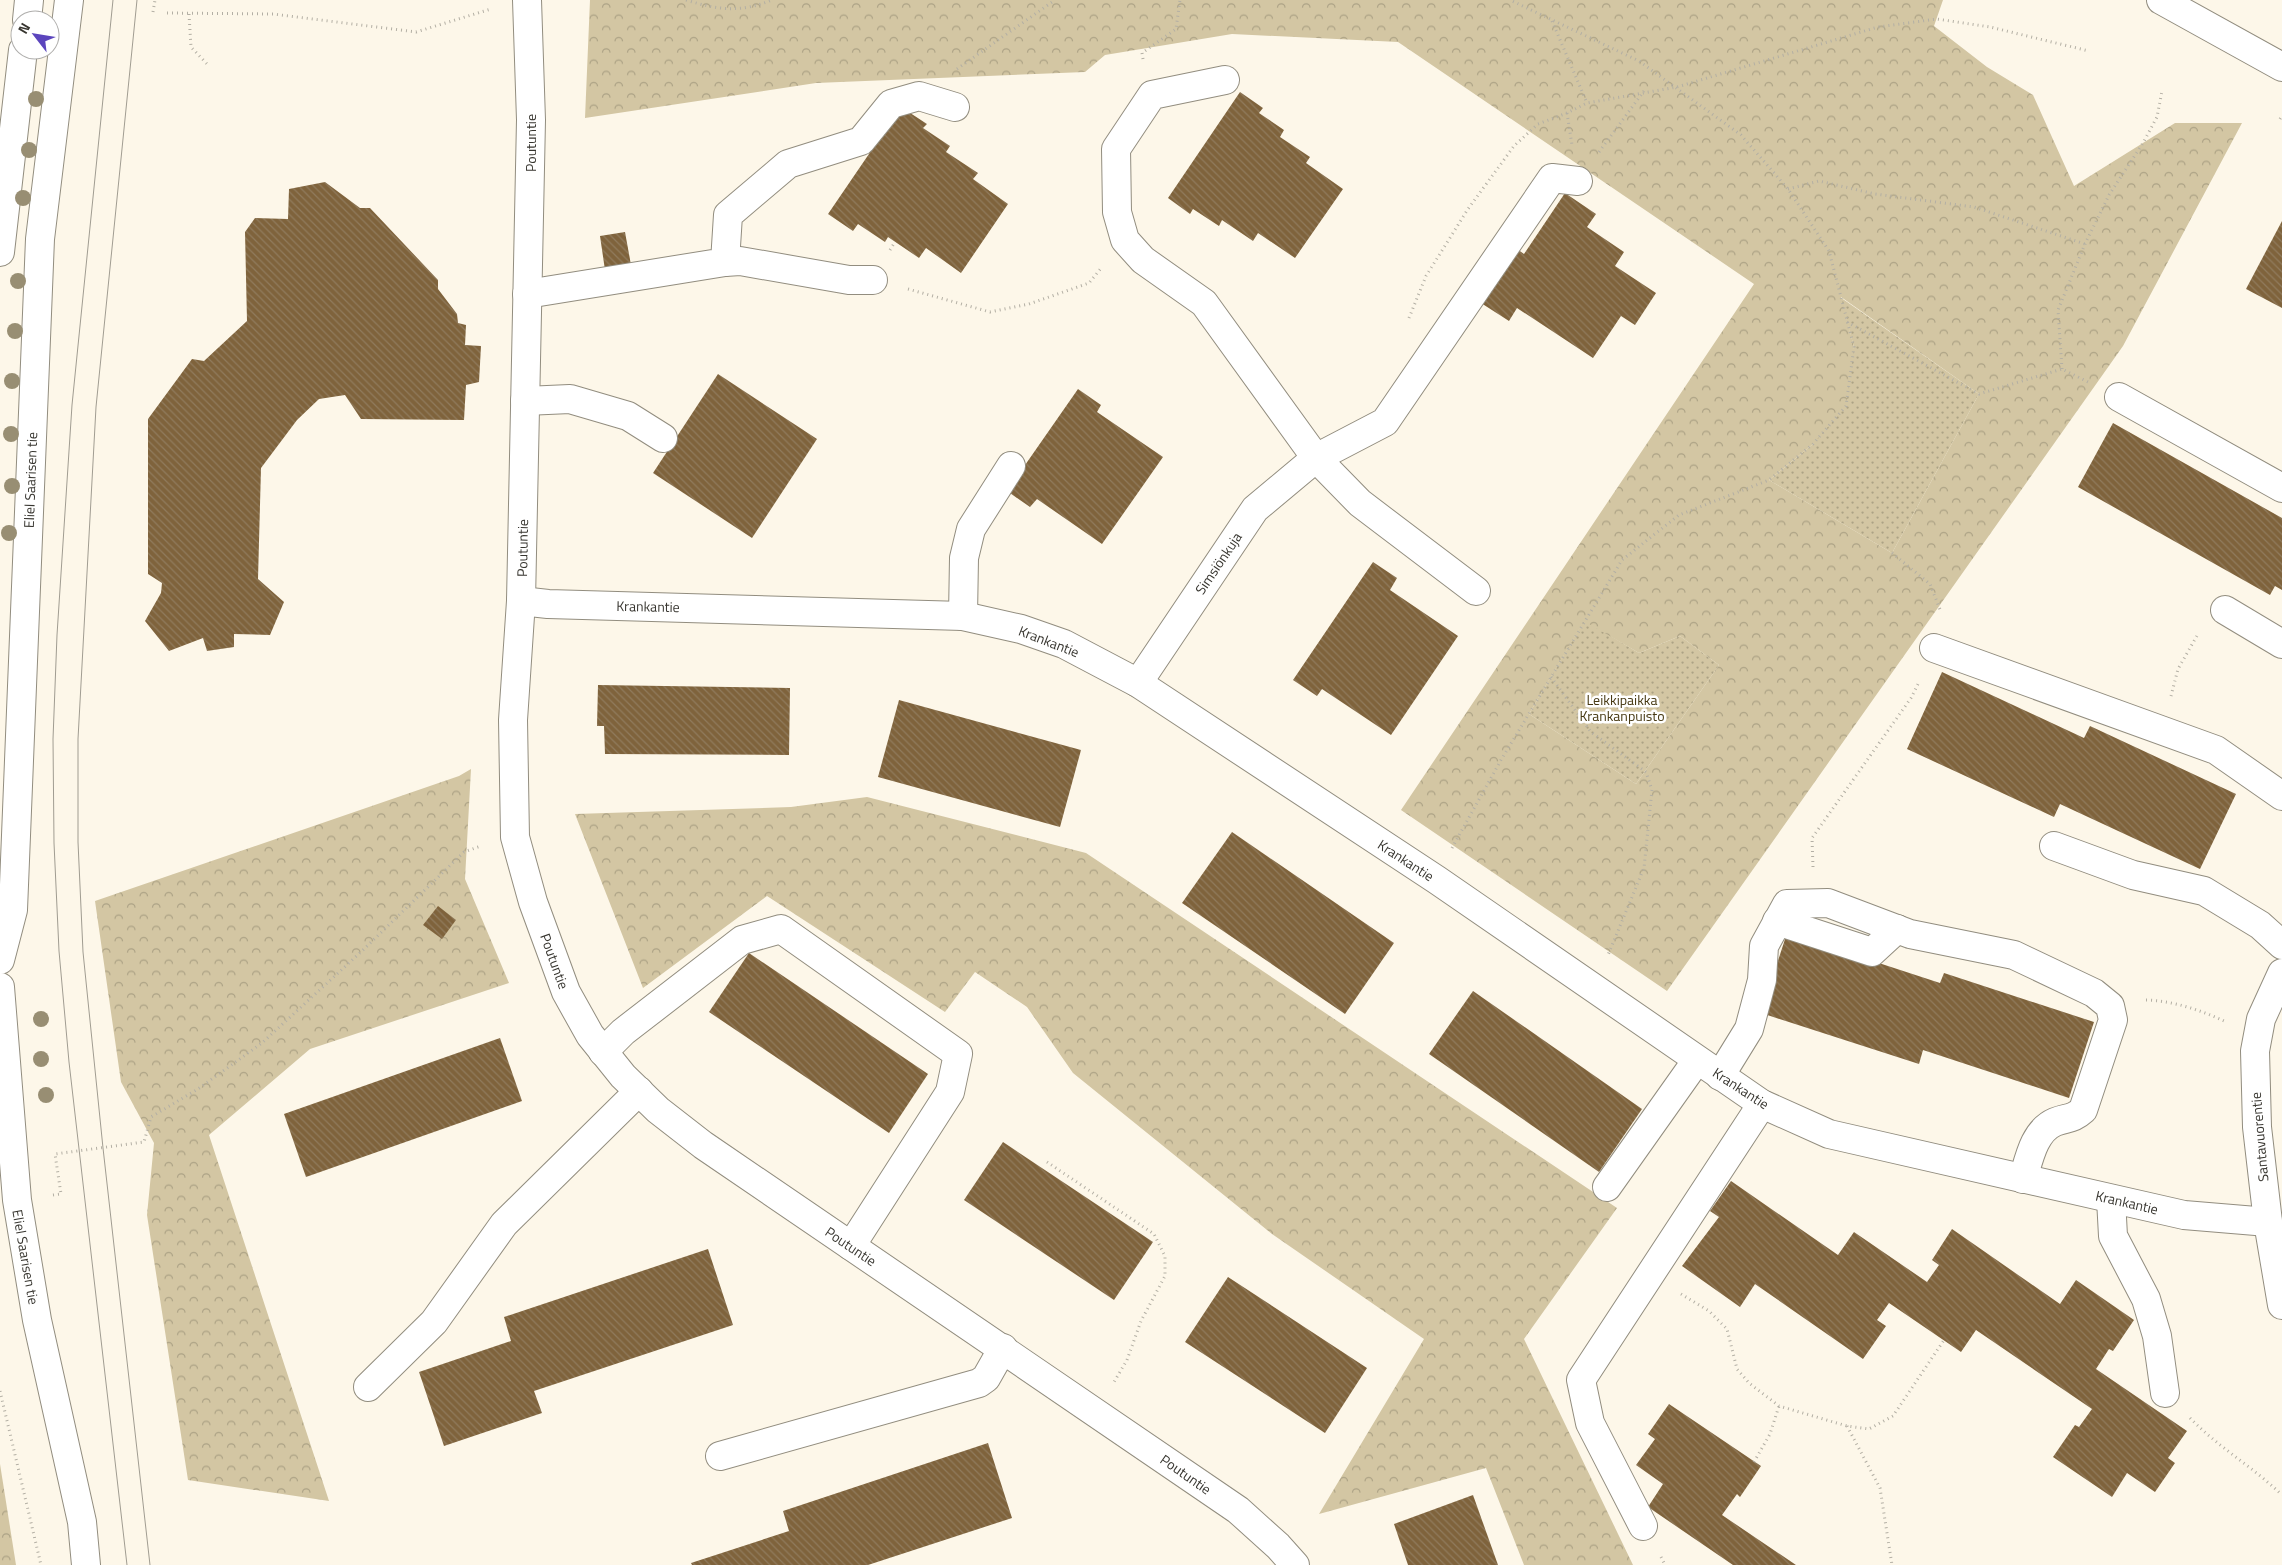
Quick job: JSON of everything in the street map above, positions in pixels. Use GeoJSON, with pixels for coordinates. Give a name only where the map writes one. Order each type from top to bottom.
{"type":"FeatureCollection","features":[{"type":"Feature","properties":{"kind":"street","name":"Eliel Saarisen tie"},"geometry":{"type":"LineString","coordinates":[[0,960],[13,910],[40,239],[69,0]]}},
{"type":"Feature","properties":{"kind":"street"},"geometry":{"type":"LineString","coordinates":[[2161,0],[2282,67]]}},
{"type":"Feature","properties":{"kind":"street","name":"Poutuntie"},"geometry":{"type":"LineString","coordinates":[[527,2],[531,120],[521,601],[513,720],[515,836],[533,902],[566,992],[590,1035],[603,1052],[658,1110],[703,1145],[1238,1510],[1278,1546],[1295,1565]]}},
{"type":"Feature","properties":{"kind":"street"},"geometry":{"type":"LineString","coordinates":[[0,252],[22,60]]}},
{"type":"Feature","properties":{"kind":"street"},"geometry":{"type":"LineString","coordinates":[[1225,80],[1152,95],[1116,149],[1117,212],[1125,240],[1143,260],[1204,303],[1316,458],[1360,503],[1476,591]]}},
{"type":"Feature","properties":{"kind":"street"},"geometry":{"type":"LineString","coordinates":[[725,262],[728,215],[788,164],[861,141],[891,104],[919,96],[955,107]]}},
{"type":"Feature","properties":{"kind":"street","name":"Simsiönkuja"},"geometry":{"type":"LineString","coordinates":[[1138,683],[1255,509],[1316,458],[1385,422],[1552,178],[1578,181]]}},
{"type":"Feature","properties":{"kind":"street"},"geometry":{"type":"LineString","coordinates":[[527,294],[740,261],[849,280],[873,280]]}},
{"type":"Feature","properties":{"kind":"street"},"geometry":{"type":"LineString","coordinates":[[2119,396],[2282,488]]}},
{"type":"Feature","properties":{"kind":"street"},"geometry":{"type":"LineString","coordinates":[[525,401],[570,399],[628,416],[662,438]]}},
{"type":"Feature","properties":{"kind":"street"},"geometry":{"type":"LineString","coordinates":[[963,616],[964,558],[971,529],[1011,466]]}},
{"type":"Feature","properties":{"kind":"street","name":"Krankantie"},"geometry":{"type":"LineString","coordinates":[[521,601],[548,604],[963,616],[1021,629],[1064,644],[1138,683],[1437,880],[1762,1104],[1829,1134],[2184,1215],[2268,1222]]}},
{"type":"Feature","properties":{"kind":"street"},"geometry":{"type":"LineString","coordinates":[[2225,610],[2282,644]]}},
{"type":"Feature","properties":{"kind":"street"},"geometry":{"type":"LineString","coordinates":[[1934,648],[2216,750],[2282,796]]}},
{"type":"Feature","properties":{"kind":"street"},"geometry":{"type":"LineString","coordinates":[[2054,846],[2133,875],[2204,891],[2260,925],[2282,945]]}},
{"type":"Feature","properties":{"kind":"street"},"geometry":{"type":"LineString","coordinates":[[1720,1076],[1749,1029],[1762,980],[1764,946],[1787,904],[1828,903],[1897,929],[2014,955],[2094,993],[2110,1006],[2113,1020],[2084,1110],[2074,1118],[2055,1122],[2040,1131],[2023,1178]]}},
{"type":"Feature","properties":{"kind":"street"},"geometry":{"type":"LineString","coordinates":[[603,1052],[623,1032],[742,940],[781,929],[958,1054],[950,1092],[851,1246]]}},
{"type":"Feature","properties":{"kind":"street","name":"Santavuorentie"},"geometry":{"type":"LineString","coordinates":[[2282,973],[2261,1019],[2254,1051],[2256,1127],[2268,1222],[2282,1304]]}},
{"type":"Feature","properties":{"kind":"street","name":"Eliel Saarisen tie"},"geometry":{"type":"LineString","coordinates":[[0,987],[17,1200],[37,1320],[82,1522],[86,1565]]}},
{"type":"Feature","properties":{"kind":"street"},"geometry":{"type":"LineString","coordinates":[[1607,1187],[1697,1060]]}},
{"type":"Feature","properties":{"kind":"street"},"geometry":{"type":"LineString","coordinates":[[368,1387],[434,1322],[504,1224],[639,1091]]}},
{"type":"Feature","properties":{"kind":"street"},"geometry":{"type":"LineString","coordinates":[[1643,1526],[1590,1424],[1581,1380],[1762,1104]]}},
{"type":"Feature","properties":{"kind":"street"},"geometry":{"type":"LineString","coordinates":[[2111,1199],[2113,1236],[2146,1300],[2157,1336],[2165,1393]]}},
{"type":"Feature","properties":{"kind":"street"},"geometry":{"type":"LineString","coordinates":[[720,1456],[978,1383],[986,1378],[1003,1348]]}},
{"type":"Feature","properties":{"kind":"street","name":"Eliel Saarisen tie"},"geometry":{"type":"LineString","coordinates":[[82,1522],[101,1565]]}},
{"type":"Feature","properties":{"kind":"path"},"geometry":{"type":"LineString","coordinates":[[153,12],[155,0]]}},
{"type":"Feature","properties":{"kind":"path"},"geometry":{"type":"LineString","coordinates":[[686,0],[716,9],[753,8],[772,0]]}},
{"type":"Feature","properties":{"kind":"path"},"geometry":{"type":"LineString","coordinates":[[919,96],[1055,0]]}},
{"type":"Feature","properties":{"kind":"path"},"geometry":{"type":"LineString","coordinates":[[1149,46],[1176,29],[1180,0]]}},
{"type":"Feature","properties":{"kind":"path"},"geometry":{"type":"LineString","coordinates":[[1437,880],[1474,809],[1550,677],[1622,560],[1679,515],[1769,480],[1813,444],[1846,406],[1854,348],[1829,251],[1788,189],[1741,135],[1639,61],[1510,0]]}},
{"type":"Feature","properties":{"kind":"path"},"geometry":{"type":"LineString","coordinates":[[167,13],[273,14],[416,32],[499,7],[527,2]]}},
{"type":"Feature","properties":{"kind":"path"},"geometry":{"type":"LineString","coordinates":[[189,14],[191,47],[208,66]]}},
{"type":"Feature","properties":{"kind":"path"},"geometry":{"type":"LineString","coordinates":[[1677,87],[1878,27],[1937,19],[1990,27],[2089,52]]}},
{"type":"Feature","properties":{"kind":"path"},"geometry":{"type":"LineString","coordinates":[[1552,20],[1587,103]]}},
{"type":"Feature","properties":{"kind":"path"},"geometry":{"type":"LineString","coordinates":[[1578,181],[1644,91]]}},
{"type":"Feature","properties":{"kind":"path"},"geometry":{"type":"LineString","coordinates":[[2062,369],[2058,310],[2085,244],[2109,195],[2143,143],[2157,117],[2162,91]]}},
{"type":"Feature","properties":{"kind":"path"},"geometry":{"type":"LineString","coordinates":[[1788,189],[1820,181],[1875,194],[1974,208],[2085,244]]}},
{"type":"Feature","properties":{"kind":"path"},"geometry":{"type":"LineString","coordinates":[[873,280],[990,312],[1029,304],[1089,283],[1125,240]]}},
{"type":"Feature","properties":{"kind":"path"},"geometry":{"type":"LineString","coordinates":[[1847,322],[1979,394],[2062,369],[2119,396]]}},
{"type":"Feature","properties":{"kind":"path"},"geometry":{"type":"LineString","coordinates":[[1892,553],[1930,584],[1942,617]]}},
{"type":"Feature","properties":{"kind":"path"},"geometry":{"type":"LineString","coordinates":[[2162,730],[2178,669],[2205,623],[2225,610]]}},
{"type":"Feature","properties":{"kind":"path"},"geometry":{"type":"LineString","coordinates":[[1550,677],[1591,732],[1646,772],[1652,790],[1644,868],[1604,964],[1591,986]]}},
{"type":"Feature","properties":{"kind":"path"},"geometry":{"type":"LineString","coordinates":[[1812,838],[1911,698]]}},
{"type":"Feature","properties":{"kind":"path"},"geometry":{"type":"LineString","coordinates":[[17,1200],[62,1194],[55,1154],[144,1142],[152,1118],[198,1089],[262,1043],[362,951],[464,852]]}},
{"type":"Feature","properties":{"kind":"path"},"geometry":{"type":"LineString","coordinates":[[2110,1006],[2125,1000],[2162,1001],[2204,1012],[2226,1022]]}},
{"type":"Feature","properties":{"kind":"path"},"geometry":{"type":"LineString","coordinates":[[1048,1162],[1154,1234],[1165,1256],[1165,1276],[1141,1321],[1127,1360],[1114,1383]]}},
{"type":"Feature","properties":{"kind":"path"},"geometry":{"type":"LineString","coordinates":[[1651,1275],[1709,1311],[1727,1329],[1737,1370],[1749,1383],[1779,1406],[1847,1426],[1869,1428],[1893,1416],[1944,1340]]}},
{"type":"Feature","properties":{"kind":"path"},"geometry":{"type":"LineString","coordinates":[[0,1391],[41,1565]]}},
{"type":"Feature","properties":{"kind":"path"},"geometry":{"type":"LineString","coordinates":[[2165,1393],[2205,1433],[2268,1481],[2282,1495]]}},
{"type":"Feature","properties":{"kind":"path"},"geometry":{"type":"LineString","coordinates":[[1754,1462],[1770,1434],[1779,1406]]}},
{"type":"Feature","properties":{"kind":"path"},"geometry":{"type":"LineString","coordinates":[[1847,1426],[1880,1488],[1892,1565]]}},
{"type":"Feature","properties":{"kind":"green space"},"geometry":{"type":"Polygon","coordinates":[[[590,0],[1943,0],[1934,26],[1987,67],[2033,95],[2074,186],[2175,123],[2242,123],[2123,346],[1667,991],[1401,810],[1754,284],[1398,42],[1232,34],[1105,55],[1085,72],[816,83],[585,118],[590,0]],[[1841,297],[1854,347],[1846,406],[1813,444],[1769,480],[1892,553],[1979,394],[1841,297]],[[1584,621],[1529,714],[1636,784],[1719,665],[1680,636],[1639,653],[1584,621]]]}},
{"type":"Feature","properties":{"kind":"green space"},"geometry":{"type":"Polygon","coordinates":[[[1840,297],[1979,394],[1892,553],[1769,480],[1813,444],[1854,347],[1840,297]]]}},
{"type":"Feature","properties":{"kind":"green space","name":"Leikkipaikka Krankanpuisto"},"geometry":{"type":"Polygon","coordinates":[[[1584,620],[1639,653],[1680,636],[1719,665],[1636,784],[1529,714],[1584,620]]]}},
{"type":"Feature","properties":{"kind":"green space"},"geometry":{"type":"Polygon","coordinates":[[[471,769],[465,879],[509,983],[310,1049],[209,1135],[329,1501],[188,1480],[147,1215],[154,1143],[121,1082],[95,901],[459,776],[471,769]]]}},
{"type":"Feature","properties":{"kind":"green space"},"geometry":{"type":"Polygon","coordinates":[[[867,797],[1086,853],[1617,1208],[1524,1339],[1633,1565],[1524,1565],[1486,1468],[1319,1514],[1424,1339],[1272,1234],[1073,1073],[1027,1007],[975,972],[945,1012],[767,896],[643,988],[575,814],[791,807],[867,797]]]}},
{"type":"Feature","properties":{"kind":"green space"},"geometry":{"type":"Polygon","coordinates":[[[0,1464],[16,1565],[0,1565],[0,1464]]]}},
{"type":"Feature","properties":{"kind":"building"},"geometry":{"type":"Polygon","coordinates":[[[1240,92],[1263,108],[1259,113],[1284,130],[1280,137],[1310,157],[1306,163],[1343,189],[1295,258],[1258,233],[1253,241],[1222,220],[1219,226],[1193,209],[1190,214],[1168,198],[1240,92]]]}},
{"type":"Feature","properties":{"kind":"building"},"geometry":{"type":"Polygon","coordinates":[[[901,107],[927,124],[923,128],[950,146],[946,152],[978,173],[973,179],[1008,204],[961,273],[926,248],[919,258],[888,237],[885,242],[858,224],[853,231],[828,214],[901,107]]]}},
{"type":"Feature","properties":{"kind":"building"},"geometry":{"type":"Polygon","coordinates":[[[325,182],[360,208],[370,208],[438,280],[438,289],[457,314],[458,323],[466,325],[465,345],[481,346],[479,382],[466,385],[464,420],[361,419],[345,395],[319,399],[297,420],[261,468],[258,579],[284,602],[270,635],[234,634],[234,647],[207,651],[203,638],[169,651],[145,621],[161,593],[162,583],[148,574],[148,419],[192,359],[204,361],[247,321],[245,232],[255,218],[288,219],[289,189],[325,182]]]}},
{"type":"Feature","properties":{"kind":"building"},"geometry":{"type":"Polygon","coordinates":[[[1565,193],[1596,214],[1587,227],[1624,252],[1615,266],[1656,293],[1635,325],[1621,316],[1593,358],[1517,308],[1509,321],[1481,303],[1517,249],[1524,254],[1565,193]]]}},
{"type":"Feature","properties":{"kind":"building"},"geometry":{"type":"Polygon","coordinates":[[[2282,221],[2282,308],[2246,289],[2282,221]]]}},
{"type":"Feature","properties":{"kind":"building"},"geometry":{"type":"Polygon","coordinates":[[[625,232],[631,265],[605,270],[600,236],[625,232]]]}},
{"type":"Feature","properties":{"kind":"building"},"geometry":{"type":"Polygon","coordinates":[[[718,374],[817,439],[752,538],[653,473],[718,374]]]}},
{"type":"Feature","properties":{"kind":"building"},"geometry":{"type":"Polygon","coordinates":[[[1078,389],[1101,405],[1097,412],[1163,457],[1102,544],[1037,499],[1030,507],[1007,491],[1078,389]]]}},
{"type":"Feature","properties":{"kind":"building"},"geometry":{"type":"Polygon","coordinates":[[[2113,423],[2282,518],[2282,590],[2275,586],[2270,595],[2078,487],[2113,423]]]}},
{"type":"Feature","properties":{"kind":"building"},"geometry":{"type":"Polygon","coordinates":[[[1373,562],[1397,578],[1390,590],[1458,636],[1391,735],[1322,689],[1317,696],[1293,680],[1373,562]]]}},
{"type":"Feature","properties":{"kind":"building"},"geometry":{"type":"Polygon","coordinates":[[[1942,672],[2084,738],[2090,726],[2236,794],[2200,869],[2060,804],[2054,817],[1907,749],[1942,672]]]}},
{"type":"Feature","properties":{"kind":"building"},"geometry":{"type":"Polygon","coordinates":[[[598,685],[790,688],[789,755],[605,754],[604,726],[597,726],[598,685]]]}},
{"type":"Feature","properties":{"kind":"building"},"geometry":{"type":"Polygon","coordinates":[[[899,700],[1081,750],[1060,827],[878,777],[899,700]]]}},
{"type":"Feature","properties":{"kind":"building"},"geometry":{"type":"Polygon","coordinates":[[[1232,832],[1394,943],[1345,1014],[1182,903],[1232,832]]]}},
{"type":"Feature","properties":{"kind":"building"},"geometry":{"type":"Polygon","coordinates":[[[438,906],[456,920],[442,939],[423,925],[438,906]]]}},
{"type":"Feature","properties":{"kind":"building"},"geometry":{"type":"Polygon","coordinates":[[[1787,933],[1940,983],[1944,973],[2094,1022],[2069,1098],[1923,1050],[1919,1064],[1761,1013],[1787,933]]]}},
{"type":"Feature","properties":{"kind":"building"},"geometry":{"type":"Polygon","coordinates":[[[749,953],[928,1074],[889,1133],[709,1012],[749,953]]]}},
{"type":"Feature","properties":{"kind":"building"},"geometry":{"type":"Polygon","coordinates":[[[1473,991],[1642,1109],[1599,1172],[1429,1054],[1473,991]]]}},
{"type":"Feature","properties":{"kind":"building"},"geometry":{"type":"Polygon","coordinates":[[[500,1038],[522,1101],[306,1177],[284,1114],[500,1038]]]}},
{"type":"Feature","properties":{"kind":"building"},"geometry":{"type":"Polygon","coordinates":[[[1003,1142],[1153,1242],[1114,1300],[964,1200],[1003,1142]]]}},
{"type":"Feature","properties":{"kind":"building"},"geometry":{"type":"Polygon","coordinates":[[[1731,1181],[1838,1255],[1854,1232],[1927,1282],[1939,1265],[1932,1260],[1952,1229],[2060,1304],[2076,1280],[2134,1320],[2113,1351],[2109,1349],[2096,1369],[2187,1431],[2168,1458],[2175,1463],[2155,1492],[2127,1473],[2112,1497],[2053,1457],[2075,1425],[2079,1427],[2092,1409],[1976,1330],[1961,1352],[1889,1303],[1877,1320],[1886,1326],[1863,1359],[1755,1284],[1740,1307],[1682,1266],[1719,1217],[1710,1211],[1731,1181]]]}},
{"type":"Feature","properties":{"kind":"building"},"geometry":{"type":"Polygon","coordinates":[[[708,1249],[733,1325],[534,1391],[542,1413],[444,1446],[419,1372],[511,1341],[504,1317],[708,1249]]]}},
{"type":"Feature","properties":{"kind":"building"},"geometry":{"type":"Polygon","coordinates":[[[1228,1277],[1367,1368],[1325,1433],[1185,1342],[1228,1277]]]}},
{"type":"Feature","properties":{"kind":"building"},"geometry":{"type":"Polygon","coordinates":[[[1669,1404],[1761,1466],[1740,1497],[1737,1494],[1722,1515],[1796,1565],[1733,1565],[1648,1507],[1663,1484],[1636,1465],[1655,1439],[1648,1434],[1669,1404]]]}},
{"type":"Feature","properties":{"kind":"building"},"geometry":{"type":"Polygon","coordinates":[[[988,1443],[1012,1518],[868,1565],[692,1565],[691,1563],[789,1531],[783,1511],[988,1443]]]}},
{"type":"Feature","properties":{"kind":"building"},"geometry":{"type":"Polygon","coordinates":[[[1473,1495],[1498,1565],[1408,1565],[1394,1524],[1473,1495]]]}},
{"type":"Feature","properties":{"kind":"tram line"},"geometry":{"type":"LineString","coordinates":[[113,0],[72,405],[57,635],[53,739],[54,843],[59,951],[69,1062],[127,1565]]}},
{"type":"Feature","properties":{"kind":"tram line"},"geometry":{"type":"LineString","coordinates":[[137,0],[96,407],[78,739],[78,842],[83,952],[150,1565]]}}]}
